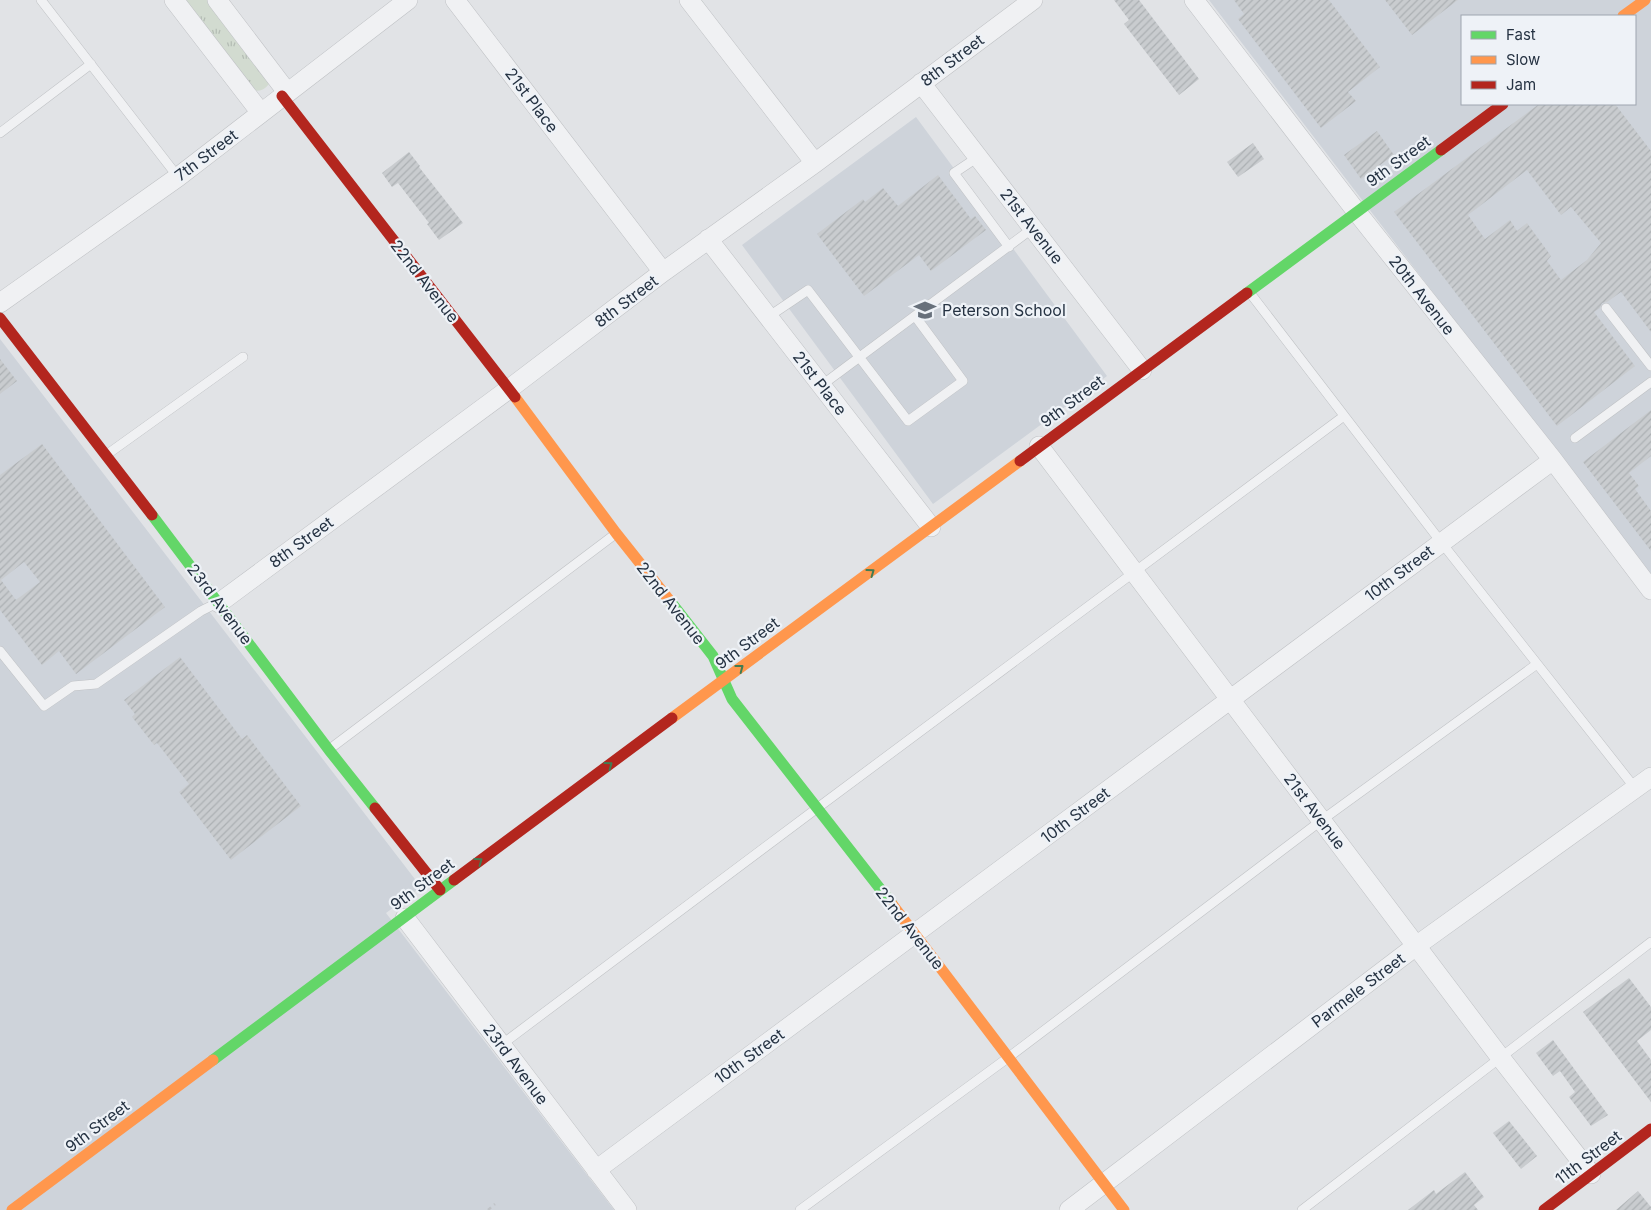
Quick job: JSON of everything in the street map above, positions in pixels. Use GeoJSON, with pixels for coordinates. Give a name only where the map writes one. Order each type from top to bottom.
{"type":"FeatureCollection","features":[{"type":"Feature","properties":{"kind":"street"},"geometry":{"type":"LineString","coordinates":[[174,0],[261,113]]}},
{"type":"Feature","properties":{"kind":"street","name":"22nd Avenue"},"geometry":{"type":"LineString","coordinates":[[217,0],[285,94],[616,533],[716,660],[732,699],[915,934],[1124,1210]]}},
{"type":"Feature","properties":{"kind":"street","name":"7th Street"},"geometry":{"type":"LineString","coordinates":[[0,303],[178,177],[408,0]]}},
{"type":"Feature","properties":{"kind":"street","name":"21st Place"},"geometry":{"type":"LineString","coordinates":[[455,0],[664,272]]}},
{"type":"Feature","properties":{"kind":"street"},"geometry":{"type":"LineString","coordinates":[[689,0],[815,163]]}},
{"type":"Feature","properties":{"kind":"street","name":"8th Street"},"geometry":{"type":"LineString","coordinates":[[219,603],[708,239],[815,163],[1032,0]]}},
{"type":"Feature","properties":{"kind":"street","name":"20th Avenue"},"geometry":{"type":"LineString","coordinates":[[1194,0],[1356,211],[1553,460],[1651,590]]}},
{"type":"Feature","properties":{"kind":"street"},"geometry":{"type":"LineString","coordinates":[[1624,15],[1645,0]]}},
{"type":"Feature","properties":{"kind":"street","name":"21st Avenue"},"geometry":{"type":"LineString","coordinates":[[921,83],[1142,370]]}},
{"type":"Feature","properties":{"kind":"street","name":"9th Street"},"geometry":{"type":"LineString","coordinates":[[12,1210],[287,1003],[405,918],[440,890],[1502,105]]}},
{"type":"Feature","properties":{"kind":"street","name":"21st Place"},"geometry":{"type":"LineString","coordinates":[[708,239],[931,527]]}},
{"type":"Feature","properties":{"kind":"street","name":"23rd Avenue"},"geometry":{"type":"LineString","coordinates":[[0,318],[219,603],[329,750],[440,890]]}},
{"type":"Feature","properties":{"kind":"street","name":"21st Avenue"},"geometry":{"type":"LineString","coordinates":[[1039,446],[1500,1057],[1592,1174]]}},
{"type":"Feature","properties":{"kind":"street","name":"10th Street"},"geometry":{"type":"LineString","coordinates":[[596,1170],[1553,460]]}},
{"type":"Feature","properties":{"kind":"street","name":"Parmele Street"},"geometry":{"type":"LineString","coordinates":[[1069,1210],[1416,946],[1651,777]]}},
{"type":"Feature","properties":{"kind":"street","name":"23rd Avenue"},"geometry":{"type":"LineString","coordinates":[[405,918],[627,1210]]}},
{"type":"Feature","properties":{"kind":"street","name":"11th Street"},"geometry":{"type":"LineString","coordinates":[[1544,1210],[1651,1129]]}},
{"type":"Feature","properties":{"kind":"lane"},"geometry":{"type":"LineString","coordinates":[[42,0],[178,177]]}},
{"type":"Feature","properties":{"kind":"lane"},"geometry":{"type":"LineString","coordinates":[[0,133],[91,64]]}},
{"type":"Feature","properties":{"kind":"lane"},"geometry":{"type":"LineString","coordinates":[[978,157],[954,173],[1009,247]]}},
{"type":"Feature","properties":{"kind":"lane"},"geometry":{"type":"LineString","coordinates":[[822,386],[1033,228]]}},
{"type":"Feature","properties":{"kind":"lane"},"geometry":{"type":"LineString","coordinates":[[768,316],[808,290],[908,421],[964,381],[916,316]]}},
{"type":"Feature","properties":{"kind":"lane"},"geometry":{"type":"LineString","coordinates":[[1249,291],[1441,542],[1635,788]]}},
{"type":"Feature","properties":{"kind":"lane"},"geometry":{"type":"LineString","coordinates":[[1606,308],[1651,366]]}},
{"type":"Feature","properties":{"kind":"lane"},"geometry":{"type":"LineString","coordinates":[[106,455],[243,357]]}},
{"type":"Feature","properties":{"kind":"lane"},"geometry":{"type":"LineString","coordinates":[[1575,438],[1651,382]]}},
{"type":"Feature","properties":{"kind":"lane"},"geometry":{"type":"LineString","coordinates":[[502,1045],[1344,416]]}},
{"type":"Feature","properties":{"kind":"lane"},"geometry":{"type":"LineString","coordinates":[[329,750],[616,533]]}},
{"type":"Feature","properties":{"kind":"lane"},"geometry":{"type":"LineString","coordinates":[[0,651],[44,706],[73,686],[96,684],[201,611],[219,603]]}},
{"type":"Feature","properties":{"kind":"lane"},"geometry":{"type":"LineString","coordinates":[[800,1210],[1009,1057],[1322,820],[1537,664]]}},
{"type":"Feature","properties":{"kind":"lane"},"geometry":{"type":"LineString","coordinates":[[1302,1210],[1651,942]]}},
{"type":"Feature","properties":{"kind":"path"},"geometry":{"type":"LineString","coordinates":[[488,1210],[495,1204]]}},
{"type":"Feature","properties":{"kind":"shaded area"},"geometry":{"type":"Polygon","coordinates":[[[1209,0],[1651,0],[1651,577],[1209,0]]]}},
{"type":"Feature","properties":{"kind":"shaded area","name":"Peterson School"},"geometry":{"type":"Polygon","coordinates":[[[916,117],[1107,376],[933,504],[742,245],[916,117]]]}},
{"type":"Feature","properties":{"kind":"shaded area"},"geometry":{"type":"Polygon","coordinates":[[[0,339],[421,887],[386,913],[614,1210],[0,1210],[0,339]]]}},
{"type":"Feature","properties":{"kind":"green space"},"geometry":{"type":"Polygon","coordinates":[[[183,0],[208,0],[268,79],[269,84],[264,89],[260,91],[253,90],[183,0]]]}},
{"type":"Feature","properties":{"kind":"building"},"geometry":{"type":"Polygon","coordinates":[[[1114,0],[1139,0],[1199,79],[1179,95],[1124,24],[1129,20],[1114,0]]]}},
{"type":"Feature","properties":{"kind":"building"},"geometry":{"type":"Polygon","coordinates":[[[1234,0],[1329,0],[1380,67],[1348,92],[1356,101],[1321,128],[1238,19],[1244,14],[1234,0]]]}},
{"type":"Feature","properties":{"kind":"building"},"geometry":{"type":"Polygon","coordinates":[[[1385,0],[1458,0],[1412,35],[1385,0]]]}},
{"type":"Feature","properties":{"kind":"building"},"geometry":{"type":"Polygon","coordinates":[[[1538,105],[1616,105],[1651,151],[1651,332],[1621,292],[1607,302],[1602,303],[1600,308],[1594,312],[1635,366],[1557,426],[1394,212],[1538,105]],[[1527,170],[1468,215],[1485,239],[1510,220],[1517,231],[1527,223],[1551,256],[1547,261],[1561,280],[1587,260],[1601,243],[1571,207],[1561,215],[1527,170]]]}},
{"type":"Feature","properties":{"kind":"building"},"geometry":{"type":"Polygon","coordinates":[[[1377,131],[1394,155],[1361,179],[1344,155],[1377,131]]]}},
{"type":"Feature","properties":{"kind":"building"},"geometry":{"type":"Polygon","coordinates":[[[1253,143],[1264,159],[1238,177],[1227,162],[1253,143]]]}},
{"type":"Feature","properties":{"kind":"building"},"geometry":{"type":"Polygon","coordinates":[[[409,152],[463,223],[439,240],[427,224],[429,223],[398,183],[392,187],[382,173],[409,152]]]}},
{"type":"Feature","properties":{"kind":"building"},"geometry":{"type":"Polygon","coordinates":[[[938,175],[971,219],[975,216],[986,230],[931,271],[919,255],[864,296],[817,234],[863,199],[865,202],[883,188],[898,206],[938,175]]]}},
{"type":"Feature","properties":{"kind":"building"},"geometry":{"type":"Polygon","coordinates":[[[0,359],[17,381],[0,394],[0,359]]]}},
{"type":"Feature","properties":{"kind":"building"},"geometry":{"type":"Polygon","coordinates":[[[1651,410],[1651,456],[1629,473],[1639,486],[1635,489],[1651,511],[1651,551],[1583,462],[1651,410]]]}},
{"type":"Feature","properties":{"kind":"building"},"geometry":{"type":"Polygon","coordinates":[[[42,444],[165,607],[76,674],[59,651],[42,665],[0,610],[0,475],[42,444]],[[24,562],[1,580],[16,600],[40,582],[24,562]]]}},
{"type":"Feature","properties":{"kind":"building"},"geometry":{"type":"Polygon","coordinates":[[[180,657],[242,739],[247,735],[301,806],[231,860],[179,792],[189,784],[157,743],[154,745],[132,717],[135,714],[124,700],[180,657]]]}},
{"type":"Feature","properties":{"kind":"building"},"geometry":{"type":"Polygon","coordinates":[[[1629,978],[1651,1007],[1651,1030],[1637,1041],[1651,1060],[1651,1102],[1583,1012],[1629,978]]]}},
{"type":"Feature","properties":{"kind":"building"},"geometry":{"type":"Polygon","coordinates":[[[1553,1040],[1608,1115],[1591,1126],[1569,1097],[1575,1092],[1560,1071],[1553,1076],[1536,1053],[1553,1040]]]}},
{"type":"Feature","properties":{"kind":"building"},"geometry":{"type":"Polygon","coordinates":[[[1509,1121],[1537,1156],[1521,1169],[1493,1133],[1509,1121]]]}},
{"type":"Feature","properties":{"kind":"building"},"geometry":{"type":"Polygon","coordinates":[[[1465,1172],[1484,1197],[1474,1205],[1478,1210],[1408,1210],[1434,1190],[1436,1194],[1465,1172]]]}},
{"type":"Feature","properties":{"kind":"building"},"geometry":{"type":"Polygon","coordinates":[[[1638,1191],[1651,1207],[1651,1210],[1616,1210],[1638,1191]]]}},
{"type":"Feature","properties":{"kind":"traffic: fast"},"geometry":{"type":"LineString","coordinates":[[1247,293],[1441,150]]}},
{"type":"Feature","properties":{"kind":"traffic: fast"},"geometry":{"type":"LineString","coordinates":[[152,515],[375,808]]}},
{"type":"Feature","properties":{"kind":"traffic: fast"},"geometry":{"type":"LineString","coordinates":[[670,601],[713,656],[732,699],[892,904]]}},
{"type":"Feature","properties":{"kind":"traffic: fast"},"geometry":{"type":"LineString","coordinates":[[213,1060],[454,880]]}},
{"type":"Feature","properties":{"kind":"traffic: slow"},"geometry":{"type":"LineString","coordinates":[[1624,15],[1645,0]]}},
{"type":"Feature","properties":{"kind":"traffic: slow"},"geometry":{"type":"LineString","coordinates":[[515,397],[616,533],[670,601]]}},
{"type":"Feature","properties":{"kind":"traffic: slow"},"geometry":{"type":"LineString","coordinates":[[672,718],[1020,461]]}},
{"type":"Feature","properties":{"kind":"traffic: slow"},"geometry":{"type":"LineString","coordinates":[[892,904],[1124,1210]]}},
{"type":"Feature","properties":{"kind":"traffic: slow"},"geometry":{"type":"LineString","coordinates":[[12,1210],[213,1060]]}},
{"type":"Feature","properties":{"kind":"traffic: jam"},"geometry":{"type":"LineString","coordinates":[[282,96],[515,397]]}},
{"type":"Feature","properties":{"kind":"traffic: jam"},"geometry":{"type":"LineString","coordinates":[[1441,150],[1502,105]]}},
{"type":"Feature","properties":{"kind":"traffic: jam"},"geometry":{"type":"LineString","coordinates":[[1020,461],[1247,293]]}},
{"type":"Feature","properties":{"kind":"traffic: jam"},"geometry":{"type":"LineString","coordinates":[[0,318],[152,515]]}},
{"type":"Feature","properties":{"kind":"traffic: jam"},"geometry":{"type":"LineString","coordinates":[[454,880],[672,718]]}},
{"type":"Feature","properties":{"kind":"traffic: jam"},"geometry":{"type":"LineString","coordinates":[[375,808],[440,890]]}},
{"type":"Feature","properties":{"kind":"traffic: jam"},"geometry":{"type":"LineString","coordinates":[[1544,1210],[1651,1129]]}},
{"type":"Feature","properties":{"kind":"place","name":"Peterson School"},"geometry":{"type":"Point","coordinates":[925,310]}}]}
